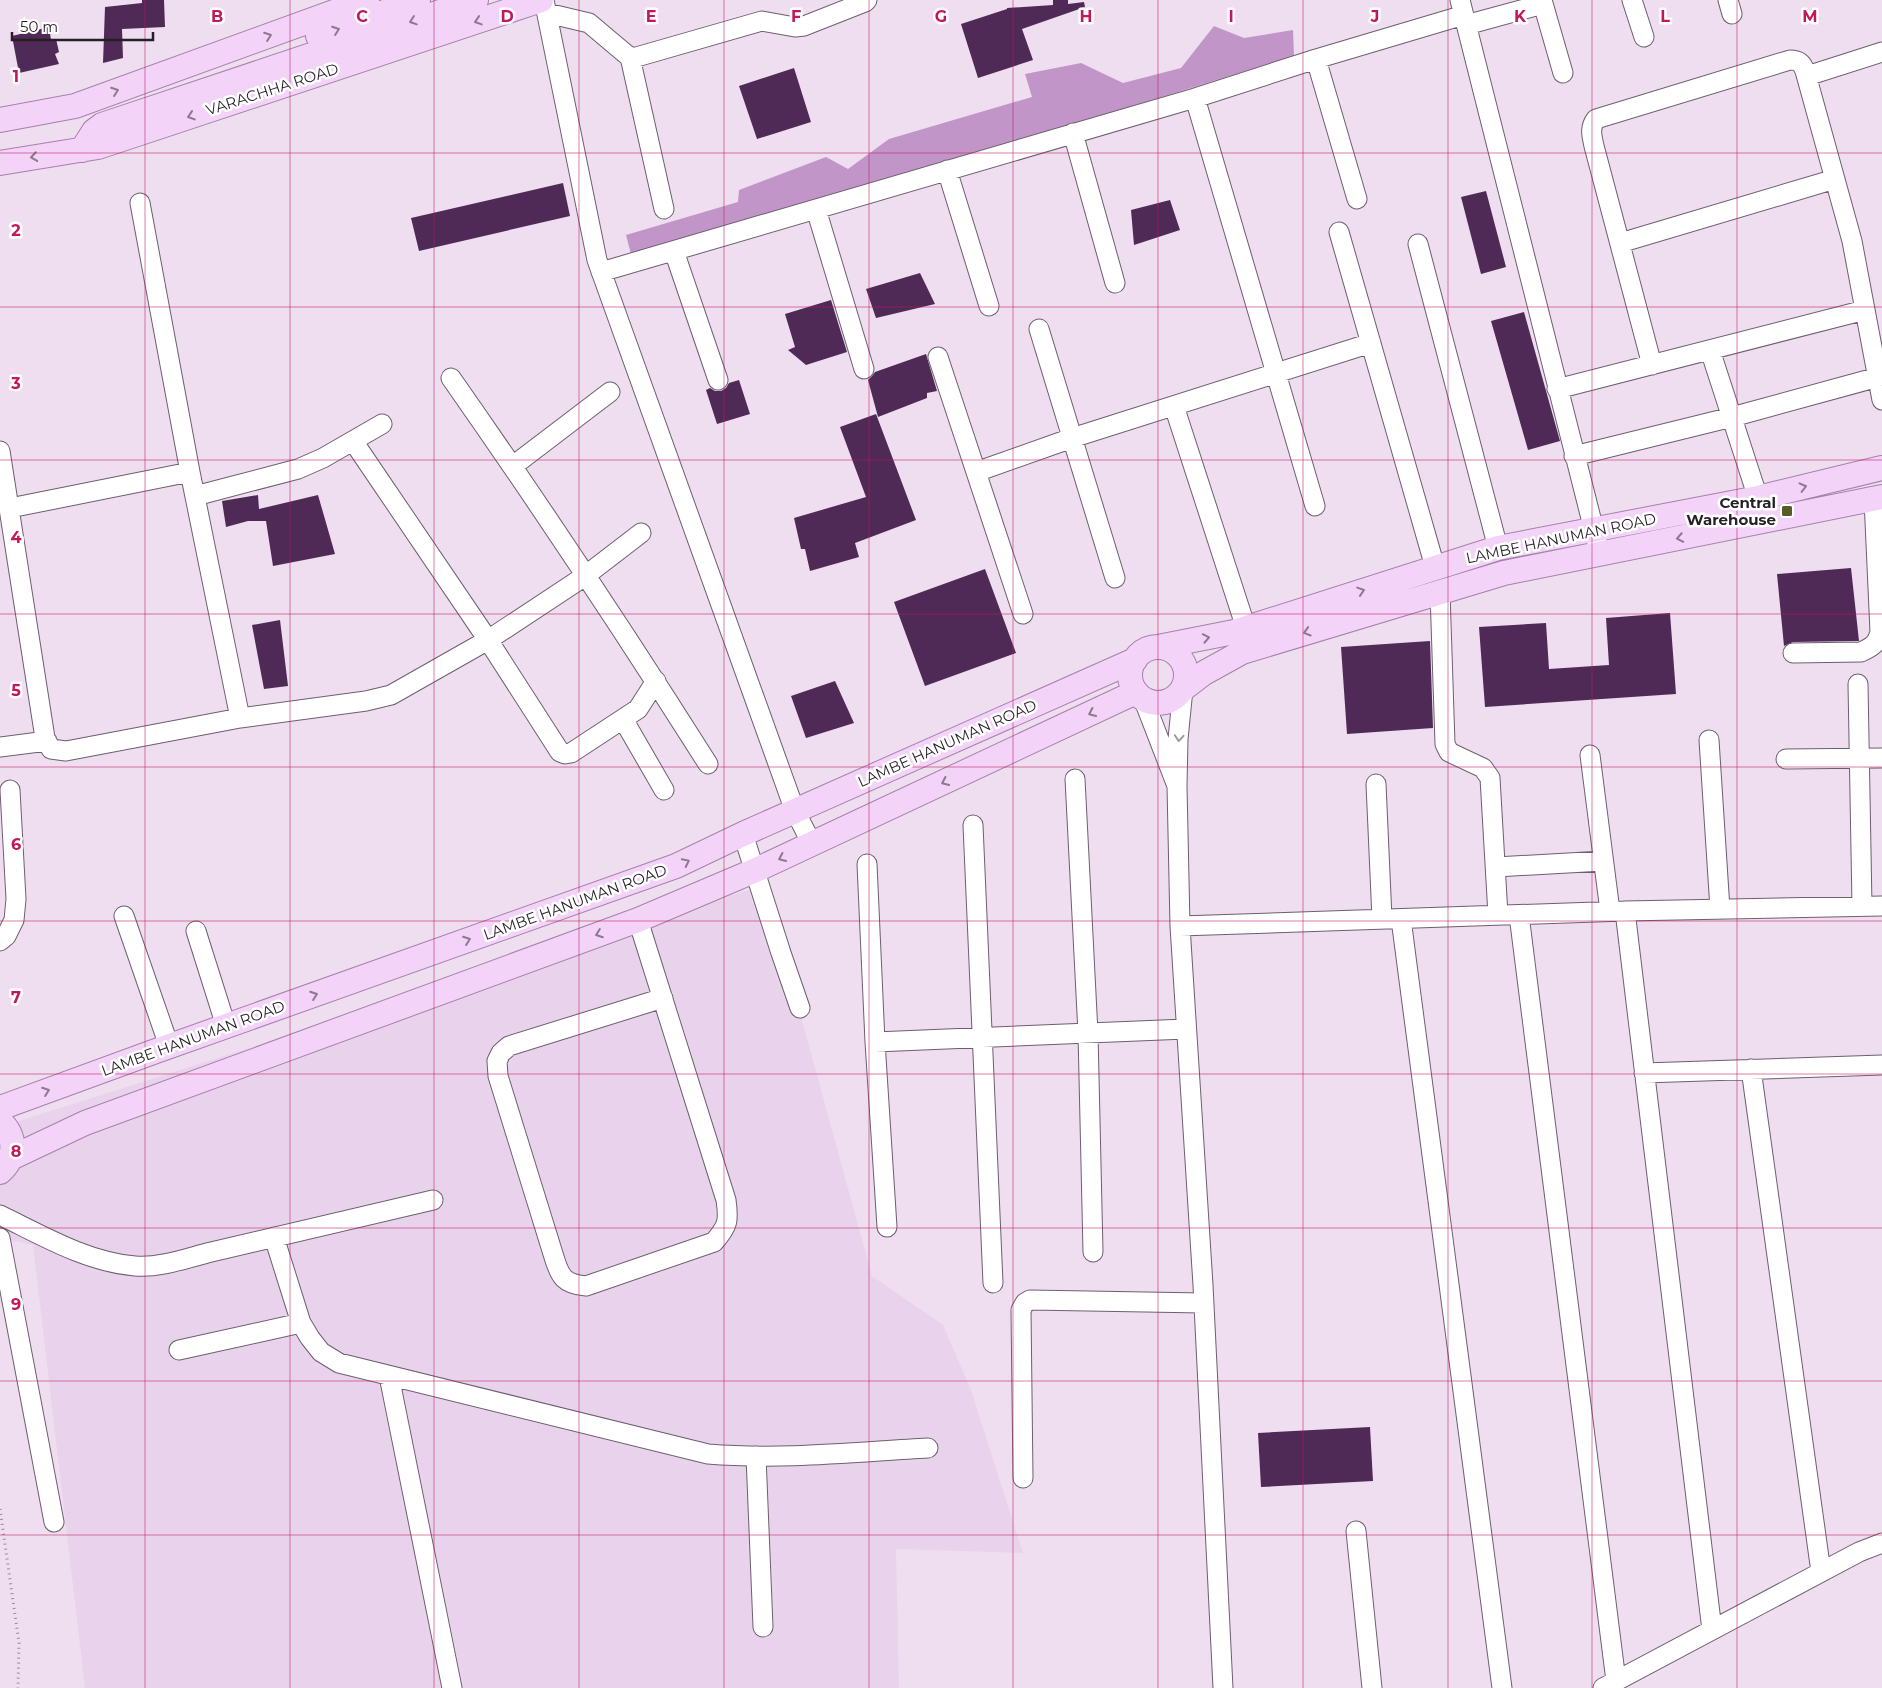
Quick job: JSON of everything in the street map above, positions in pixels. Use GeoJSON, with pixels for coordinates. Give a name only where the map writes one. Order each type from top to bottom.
{"type":"FeatureCollection","features":[{"type":"Feature","properties":{"kind":"main road"},"geometry":{"type":"LineString","coordinates":[[0,120],[75,106],[326,7],[367,0]]}},
{"type":"Feature","properties":{"kind":"main road"},"geometry":{"type":"LineString","coordinates":[[75,106],[97,112],[109,112],[418,0]]}},
{"type":"Feature","properties":{"kind":"main road"},"geometry":{"type":"LineString","coordinates":[[82,150],[94,131],[102,125],[476,0]]}},
{"type":"Feature","properties":{"kind":"main road","name":"VARACHHA ROAD"},"geometry":{"type":"LineString","coordinates":[[0,163],[98,147],[540,3]]}},
{"type":"Feature","properties":{"kind":"main road","name":"LAMBE HANUMAN ROAD"},"geometry":{"type":"LineString","coordinates":[[1158,647],[1234,632],[1498,548],[1594,528],[1758,498],[1882,468]]}},
{"type":"Feature","properties":{"kind":"main road"},"geometry":{"type":"LineString","coordinates":[[1183,689],[1186,680],[1186,670],[1183,661],[1168,648],[1148,649],[1141,653],[1131,668],[1132,685],[1140,695],[1151,702],[1168,702],[1204,673],[1242,652],[1504,573],[1878,498]]}},
{"type":"Feature","properties":{"kind":"main road"},"geometry":{"type":"LineString","coordinates":[[1498,548],[1504,573]]}},
{"type":"Feature","properties":{"kind":"main road","name":"LAMBE HANUMAN ROAD"},"geometry":{"type":"LineString","coordinates":[[0,1108],[676,866],[743,834],[1135,660]]}},
{"type":"Feature","properties":{"kind":"main road"},"geometry":{"type":"LineString","coordinates":[[5,1165],[85,1123],[638,920],[756,870],[1140,695]]}},
{"type":"Feature","properties":{"kind":"main road"},"geometry":{"type":"LineString","coordinates":[[0,1121],[8,1129],[12,1138],[13,1148],[5,1165]]}},
{"type":"Feature","properties":{"kind":"street"},"geometry":{"type":"LineString","coordinates":[[630,57],[636,57],[762,21],[795,27],[804,26],[867,0]]}},
{"type":"Feature","properties":{"kind":"street"},"geometry":{"type":"LineString","coordinates":[[1632,0],[1644,37]]}},
{"type":"Feature","properties":{"kind":"street"},"geometry":{"type":"LineString","coordinates":[[601,272],[1195,98],[1463,13],[1543,2],[1563,73]]}},
{"type":"Feature","properties":{"kind":"street"},"geometry":{"type":"LineString","coordinates":[[540,3],[588,23],[630,57],[664,209]]}},
{"type":"Feature","properties":{"kind":"street"},"geometry":{"type":"LineString","coordinates":[[540,3],[597,260],[795,811],[812,844]]}},
{"type":"Feature","properties":{"kind":"street"},"geometry":{"type":"LineString","coordinates":[[1463,13],[1600,553]]}},
{"type":"Feature","properties":{"kind":"street"},"geometry":{"type":"LineString","coordinates":[[1807,76],[1882,52]]}},
{"type":"Feature","properties":{"kind":"street"},"geometry":{"type":"LineString","coordinates":[[1316,59],[1357,199]]}},
{"type":"Feature","properties":{"kind":"street"},"geometry":{"type":"LineString","coordinates":[[1652,365],[1591,130],[1592,124],[1596,119],[1790,60],[1797,60],[1802,64],[1807,76],[1852,242],[1880,377],[1882,400]]}},
{"type":"Feature","properties":{"kind":"street"},"geometry":{"type":"LineString","coordinates":[[1195,98],[1315,506]]}},
{"type":"Feature","properties":{"kind":"street"},"geometry":{"type":"LineString","coordinates":[[1073,133],[1115,283]]}},
{"type":"Feature","properties":{"kind":"street"},"geometry":{"type":"LineString","coordinates":[[947,170],[989,306]]}},
{"type":"Feature","properties":{"kind":"street"},"geometry":{"type":"LineString","coordinates":[[1620,243],[1835,178]]}},
{"type":"Feature","properties":{"kind":"street"},"geometry":{"type":"LineString","coordinates":[[140,203],[190,472],[240,718]]}},
{"type":"Feature","properties":{"kind":"street"},"geometry":{"type":"LineString","coordinates":[[816,209],[864,369]]}},
{"type":"Feature","properties":{"kind":"street"},"geometry":{"type":"LineString","coordinates":[[1339,232],[1435,567]]}},
{"type":"Feature","properties":{"kind":"street"},"geometry":{"type":"LineString","coordinates":[[1418,244],[1498,548]]}},
{"type":"Feature","properties":{"kind":"street"},"geometry":{"type":"LineString","coordinates":[[674,251],[718,380]]}},
{"type":"Feature","properties":{"kind":"street"},"geometry":{"type":"LineString","coordinates":[[1557,389],[1865,310]]}},
{"type":"Feature","properties":{"kind":"street"},"geometry":{"type":"LineString","coordinates":[[1039,329],[1116,578]]}},
{"type":"Feature","properties":{"kind":"street"},"geometry":{"type":"LineString","coordinates":[[976,472],[1072,438],[1371,343]]}},
{"type":"Feature","properties":{"kind":"street"},"geometry":{"type":"LineString","coordinates":[[1710,350],[1758,498]]}},
{"type":"Feature","properties":{"kind":"street"},"geometry":{"type":"LineString","coordinates":[[938,357],[1023,614]]}},
{"type":"Feature","properties":{"kind":"street"},"geometry":{"type":"LineString","coordinates":[[1574,456],[1732,417],[1880,377]]}},
{"type":"Feature","properties":{"kind":"street"},"geometry":{"type":"LineString","coordinates":[[452,378],[656,681],[708,764]]}},
{"type":"Feature","properties":{"kind":"street"},"geometry":{"type":"LineString","coordinates":[[512,466],[610,392]]}},
{"type":"Feature","properties":{"kind":"street"},"geometry":{"type":"LineString","coordinates":[[1174,406],[1246,628]]}},
{"type":"Feature","properties":{"kind":"street"},"geometry":{"type":"LineString","coordinates":[[195,496],[298,469],[323,458],[382,424]]}},
{"type":"Feature","properties":{"kind":"street"},"geometry":{"type":"LineString","coordinates":[[353,441],[488,640],[560,752],[565,754],[571,753],[638,709],[656,681]]}},
{"type":"Feature","properties":{"kind":"street"},"geometry":{"type":"LineString","coordinates":[[0,451],[43,728],[51,750],[66,751],[240,718],[379,699],[391,695],[488,640],[585,576],[641,533]]}},
{"type":"Feature","properties":{"kind":"street"},"geometry":{"type":"LineString","coordinates":[[10,508],[190,472]]}},
{"type":"Feature","properties":{"kind":"street"},"geometry":{"type":"LineString","coordinates":[[1793,653],[1861,652],[1872,648],[1878,641],[1880,632],[1878,498]]}},
{"type":"Feature","properties":{"kind":"street"},"geometry":{"type":"LineString","coordinates":[[1440,592],[1445,744],[1449,752],[1483,768],[1490,778],[1498,915]]}},
{"type":"Feature","properties":{"kind":"street"},"geometry":{"type":"LineString","coordinates":[[1858,684],[1862,906]]}},
{"type":"Feature","properties":{"kind":"street"},"geometry":{"type":"LineString","coordinates":[[1183,689],[1178,739],[1177,786],[1180,926],[1203,1303],[1223,1688]]}},
{"type":"Feature","properties":{"kind":"street"},"geometry":{"type":"LineString","coordinates":[[1140,695],[1177,786]]}},
{"type":"Feature","properties":{"kind":"street"},"geometry":{"type":"LineString","coordinates":[[623,719],[664,790]]}},
{"type":"Feature","properties":{"kind":"street"},"geometry":{"type":"LineString","coordinates":[[1709,740],[1720,909]]}},
{"type":"Feature","properties":{"kind":"street"},"geometry":{"type":"LineString","coordinates":[[0,747],[47,741]]}},
{"type":"Feature","properties":{"kind":"street"},"geometry":{"type":"LineString","coordinates":[[1590,755],[1604,861],[1618,911],[1644,1073],[1712,1630]]}},
{"type":"Feature","properties":{"kind":"street"},"geometry":{"type":"LineString","coordinates":[[1786,760],[1882,758]]}},
{"type":"Feature","properties":{"kind":"street"},"geometry":{"type":"LineString","coordinates":[[1075,779],[1088,1033],[1093,1252]]}},
{"type":"Feature","properties":{"kind":"street"},"geometry":{"type":"LineString","coordinates":[[1376,784],[1382,919]]}},
{"type":"Feature","properties":{"kind":"street"},"geometry":{"type":"LineString","coordinates":[[0,941],[6,936],[14,920],[16,899],[10,790]]}},
{"type":"Feature","properties":{"kind":"street"},"geometry":{"type":"LineString","coordinates":[[973,825],[993,1283]]}},
{"type":"Feature","properties":{"kind":"street"},"geometry":{"type":"LineString","coordinates":[[743,834],[800,1008]]}},
{"type":"Feature","properties":{"kind":"street"},"geometry":{"type":"LineString","coordinates":[[1496,867],[1604,861]]}},
{"type":"Feature","properties":{"kind":"street"},"geometry":{"type":"LineString","coordinates":[[867,864],[875,1042],[887,1227]]}},
{"type":"Feature","properties":{"kind":"street"},"geometry":{"type":"LineString","coordinates":[[1180,926],[1618,911],[1882,906]]}},
{"type":"Feature","properties":{"kind":"street"},"geometry":{"type":"LineString","coordinates":[[1519,915],[1610,1684],[1859,1552],[1882,1543]]}},
{"type":"Feature","properties":{"kind":"street"},"geometry":{"type":"LineString","coordinates":[[124,916],[169,1046]]}},
{"type":"Feature","properties":{"kind":"street"},"geometry":{"type":"LineString","coordinates":[[1401,919],[1502,1688]]}},
{"type":"Feature","properties":{"kind":"street"},"geometry":{"type":"LineString","coordinates":[[638,920],[663,998],[726,1200],[728,1214],[725,1228],[714,1242],[586,1286],[571,1285],[559,1274],[505,1102],[498,1076],[497,1061],[501,1053],[509,1046],[663,998]]}},
{"type":"Feature","properties":{"kind":"street"},"geometry":{"type":"LineString","coordinates":[[196,931],[226,1026]]}},
{"type":"Feature","properties":{"kind":"street"},"geometry":{"type":"LineString","coordinates":[[875,1042],[1186,1029]]}},
{"type":"Feature","properties":{"kind":"street"},"geometry":{"type":"LineString","coordinates":[[1644,1073],[1882,1065]]}},
{"type":"Feature","properties":{"kind":"street"},"geometry":{"type":"LineString","coordinates":[[1750,1069],[1821,1572]]}},
{"type":"Feature","properties":{"kind":"street"},"geometry":{"type":"LineString","coordinates":[[0,1215],[62,1246],[99,1259],[136,1266],[171,1263],[433,1200]]}},
{"type":"Feature","properties":{"kind":"street"},"geometry":{"type":"LineString","coordinates":[[274,1237],[301,1323],[321,1352],[339,1363],[708,1454],[756,1456],[928,1448]]}},
{"type":"Feature","properties":{"kind":"street"},"geometry":{"type":"LineString","coordinates":[[0,1238],[54,1522]]}},
{"type":"Feature","properties":{"kind":"street"},"geometry":{"type":"LineString","coordinates":[[1022,1478],[1021,1310],[1024,1303],[1030,1300],[1203,1303]]}},
{"type":"Feature","properties":{"kind":"street"},"geometry":{"type":"LineString","coordinates":[[179,1350],[301,1323]]}},
{"type":"Feature","properties":{"kind":"street"},"geometry":{"type":"LineString","coordinates":[[389,1376],[452,1688]]}},
{"type":"Feature","properties":{"kind":"street"},"geometry":{"type":"LineString","coordinates":[[756,1456],[763,1627]]}},
{"type":"Feature","properties":{"kind":"street"},"geometry":{"type":"LineString","coordinates":[[1356,1531],[1372,1688]]}},
{"type":"Feature","properties":{"kind":"path"},"geometry":{"type":"LineString","coordinates":[[0,1509],[19,1643],[18,1688]]}},
{"type":"Feature","properties":{"kind":"shaded area"},"geometry":{"type":"Polygon","coordinates":[[[1214,26],[1244,38],[1293,30],[1294,56],[1068,126],[631,254],[626,235],[738,202],[739,190],[826,157],[848,169],[889,139],[1032,97],[1025,74],[1081,63],[1123,83],[1181,68],[1214,26]]]}},
{"type":"Feature","properties":{"kind":"shaded area"},"geometry":{"type":"Polygon","coordinates":[[[765,885],[872,1276],[943,1325],[971,1390],[1023,1553],[896,1549],[899,1688],[85,1688],[33,1245],[0,1238],[0,1127],[765,885]]]}},
{"type":"Feature","properties":{"kind":"building"},"geometry":{"type":"Polygon","coordinates":[[[142,0],[164,0],[165,27],[122,29],[123,58],[103,63],[105,7],[142,3],[142,0]]]}},
{"type":"Feature","properties":{"kind":"building"},"geometry":{"type":"Polygon","coordinates":[[[1053,0],[1068,0],[1068,4],[1084,2],[1085,7],[1022,29],[1033,60],[978,78],[961,24],[1007,8],[1053,5],[1053,0]]]}},
{"type":"Feature","properties":{"kind":"building"},"geometry":{"type":"Polygon","coordinates":[[[49,27],[51,40],[56,39],[59,52],[55,54],[59,64],[19,73],[12,36],[49,27]]]}},
{"type":"Feature","properties":{"kind":"building"},"geometry":{"type":"Polygon","coordinates":[[[794,68],[811,122],[757,139],[739,86],[794,68]]]}},
{"type":"Feature","properties":{"kind":"building"},"geometry":{"type":"Polygon","coordinates":[[[563,183],[570,216],[419,251],[411,218],[563,183]]]}},
{"type":"Feature","properties":{"kind":"building"},"geometry":{"type":"Polygon","coordinates":[[[1486,191],[1506,267],[1481,274],[1461,197],[1486,191]]]}},
{"type":"Feature","properties":{"kind":"building"},"geometry":{"type":"Polygon","coordinates":[[[1170,200],[1180,230],[1134,245],[1131,210],[1170,200]]]}},
{"type":"Feature","properties":{"kind":"building"},"geometry":{"type":"Polygon","coordinates":[[[920,273],[935,304],[876,318],[866,289],[920,273]]]}},
{"type":"Feature","properties":{"kind":"building"},"geometry":{"type":"Polygon","coordinates":[[[831,300],[847,352],[806,365],[788,350],[795,347],[785,314],[831,300]]]}},
{"type":"Feature","properties":{"kind":"building"},"geometry":{"type":"Polygon","coordinates":[[[1524,312],[1560,441],[1528,450],[1491,321],[1524,312]]]}},
{"type":"Feature","properties":{"kind":"building"},"geometry":{"type":"Polygon","coordinates":[[[926,354],[937,391],[927,393],[927,398],[878,417],[868,380],[875,372],[926,354]]]}},
{"type":"Feature","properties":{"kind":"building"},"geometry":{"type":"Polygon","coordinates":[[[739,380],[750,414],[717,424],[706,390],[710,388],[715,391],[721,391],[729,383],[739,380]]]}},
{"type":"Feature","properties":{"kind":"building"},"geometry":{"type":"Polygon","coordinates":[[[876,414],[916,520],[855,543],[859,557],[810,571],[805,549],[801,549],[794,518],[866,497],[840,427],[876,414]]]}},
{"type":"Feature","properties":{"kind":"building"},"geometry":{"type":"Polygon","coordinates":[[[258,495],[259,509],[318,495],[335,554],[273,566],[266,521],[248,521],[226,527],[222,501],[258,495]]]}},
{"type":"Feature","properties":{"kind":"building"},"geometry":{"type":"Polygon","coordinates":[[[1851,568],[1859,641],[1793,642],[1784,646],[1777,574],[1851,568]]]}},
{"type":"Feature","properties":{"kind":"building"},"geometry":{"type":"Polygon","coordinates":[[[985,569],[1016,653],[925,686],[894,602],[985,569]]]}},
{"type":"Feature","properties":{"kind":"building"},"geometry":{"type":"Polygon","coordinates":[[[1670,613],[1676,694],[1485,707],[1479,627],[1546,623],[1549,669],[1609,665],[1606,618],[1670,613]]]}},
{"type":"Feature","properties":{"kind":"building"},"geometry":{"type":"Polygon","coordinates":[[[280,620],[288,686],[264,689],[252,625],[280,620]]]}},
{"type":"Feature","properties":{"kind":"building"},"geometry":{"type":"Polygon","coordinates":[[[1430,641],[1433,728],[1347,734],[1341,647],[1430,641]]]}},
{"type":"Feature","properties":{"kind":"building"},"geometry":{"type":"Polygon","coordinates":[[[835,681],[854,723],[806,738],[791,696],[835,681]]]}},
{"type":"Feature","properties":{"kind":"building"},"geometry":{"type":"Polygon","coordinates":[[[1370,1427],[1373,1481],[1261,1487],[1258,1433],[1370,1427]]]}},
{"type":"Feature","properties":{"kind":"place","name":"Central Warehouse"},"geometry":{"type":"Point","coordinates":[1787,511]}}]}
